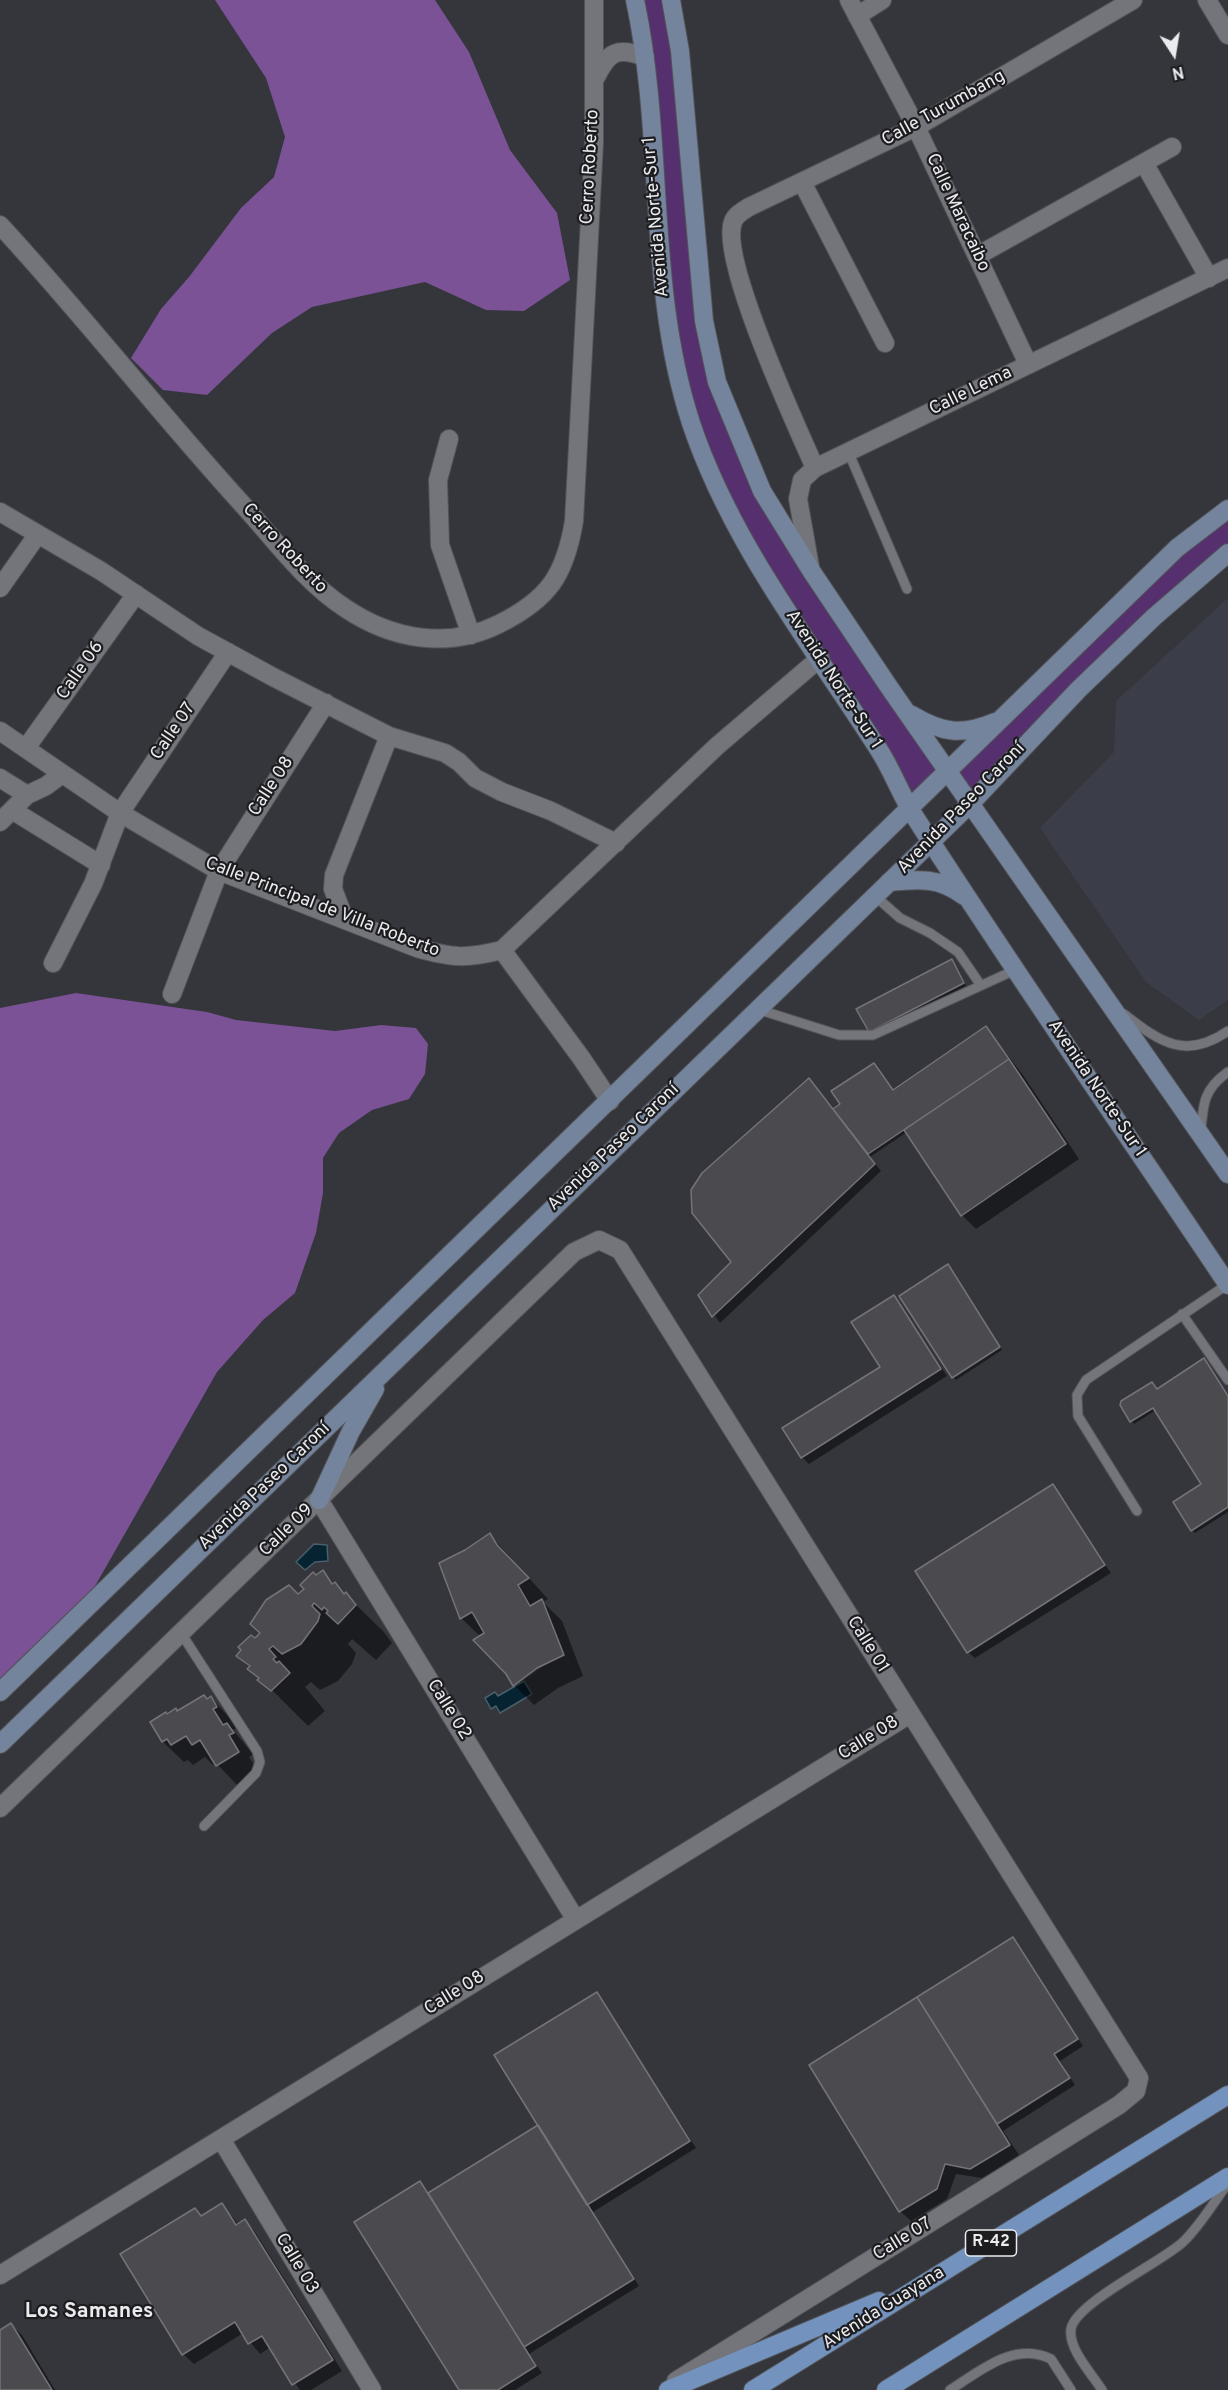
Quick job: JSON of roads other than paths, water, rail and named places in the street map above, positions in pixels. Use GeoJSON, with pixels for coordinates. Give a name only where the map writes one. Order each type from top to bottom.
{"type":"FeatureCollection","features":[{"type":"Feature","properties":{"kind":"main road","name":"Avenida Guayana"},"geometry":{"type":"LineString","coordinates":[[753,2390],[1228,2095]]}},
{"type":"Feature","properties":{"kind":"main road"},"geometry":{"type":"LineString","coordinates":[[886,2390],[1228,2178]]}},
{"type":"Feature","properties":{"kind":"main road"},"geometry":{"type":"LineString","coordinates":[[668,2390],[842,2318],[956,2264]]}},
{"type":"Feature","properties":{"kind":"street","name":"Cerro Roberto"},"geometry":{"type":"LineString","coordinates":[[0,225],[169,423],[325,594],[346,609],[397,633],[425,639],[471,635],[516,615],[536,601],[558,576],[570,546],[577,479],[595,78],[594,0]]}},
{"type":"Feature","properties":{"kind":"street","name":"Avenida Norte-Sur 1"},"geometry":{"type":"LineString","coordinates":[[635,0],[645,57],[661,276],[666,315],[680,387],[692,427],[726,507],[767,578],[883,756],[910,809],[1015,970],[1228,1284]]}},
{"type":"Feature","properties":{"kind":"street","name":"Avenida Norte-Sur 1"},"geometry":{"type":"LineString","coordinates":[[671,0],[682,72],[700,288],[710,352],[727,409],[762,491],[812,572],[907,712],[1228,1173]]}},
{"type":"Feature","properties":{"kind":"street"},"geometry":{"type":"LineString","coordinates":[[853,8],[882,0]]}},
{"type":"Feature","properties":{"kind":"street","name":"Calle Turumbang"},"geometry":{"type":"LineString","coordinates":[[815,468],[764,350],[741,280],[732,241],[733,223],[739,213],[916,127],[1133,0]]}},
{"type":"Feature","properties":{"kind":"street"},"geometry":{"type":"LineString","coordinates":[[1207,0],[1228,35]]}},
{"type":"Feature","properties":{"kind":"street","name":"Calle Maracaibo"},"geometry":{"type":"LineString","coordinates":[[853,8],[916,127],[1029,364]]}},
{"type":"Feature","properties":{"kind":"street"},"geometry":{"type":"LineString","coordinates":[[595,78],[606,58],[615,52],[631,52],[645,57]]}},
{"type":"Feature","properties":{"kind":"street"},"geometry":{"type":"LineString","coordinates":[[977,256],[1172,147]]}},
{"type":"Feature","properties":{"kind":"street"},"geometry":{"type":"LineString","coordinates":[[1144,163],[1209,278]]}},
{"type":"Feature","properties":{"kind":"street"},"geometry":{"type":"LineString","coordinates":[[802,182],[885,343]]}},
{"type":"Feature","properties":{"kind":"street","name":"Calle Lema"},"geometry":{"type":"LineString","coordinates":[[812,572],[798,499],[802,480],[815,468],[1228,268]]}},
{"type":"Feature","properties":{"kind":"street"},"geometry":{"type":"LineString","coordinates":[[449,439],[438,480],[440,545],[471,635]]}},
{"type":"Feature","properties":{"kind":"street","name":"Avenida Paseo Caroní"},"geometry":{"type":"LineString","coordinates":[[0,1692],[1177,548],[1228,509]]}},
{"type":"Feature","properties":{"kind":"street"},"geometry":{"type":"LineString","coordinates":[[0,512],[228,652],[389,736],[445,753],[459,762],[475,778],[615,843]]}},
{"type":"Feature","properties":{"kind":"street"},"geometry":{"type":"LineString","coordinates":[[0,588],[38,534]]}},
{"type":"Feature","properties":{"kind":"street","name":"Avenida Paseo Caroní"},"geometry":{"type":"LineString","coordinates":[[0,1744],[971,803],[1079,689],[1154,617],[1228,553]]}},
{"type":"Feature","properties":{"kind":"street","name":"Calle 06"},"geometry":{"type":"LineString","coordinates":[[26,748],[136,594]]}},
{"type":"Feature","properties":{"kind":"street","name":"Calle 07"},"geometry":{"type":"LineString","coordinates":[[53,963],[101,865],[120,813],[228,652]]}},
{"type":"Feature","properties":{"kind":"street","name":"Calle Principal de Villa Roberto"},"geometry":{"type":"LineString","coordinates":[[0,731],[120,813],[219,871],[417,948],[447,957],[470,958],[502,950],[717,746],[820,658]]}},
{"type":"Feature","properties":{"kind":"street","name":"Calle 08"},"geometry":{"type":"LineString","coordinates":[[172,994],[219,871],[326,703]]}},
{"type":"Feature","properties":{"kind":"street"},"geometry":{"type":"LineString","coordinates":[[907,712],[932,727],[954,732],[981,728],[1003,719]]}},
{"type":"Feature","properties":{"kind":"street"},"geometry":{"type":"LineString","coordinates":[[345,920],[333,889],[334,875],[389,736]]}},
{"type":"Feature","properties":{"kind":"street"},"geometry":{"type":"LineString","coordinates":[[883,756],[892,779],[895,802],[883,836]]}},
{"type":"Feature","properties":{"kind":"street"},"geometry":{"type":"LineString","coordinates":[[62,774],[46,786],[27,795],[6,816],[101,865]]}},
{"type":"Feature","properties":{"kind":"street"},"geometry":{"type":"LineString","coordinates":[[0,778],[27,795]]}},
{"type":"Feature","properties":{"kind":"street"},"geometry":{"type":"LineString","coordinates":[[889,882],[920,878],[938,881],[954,888],[972,903]]}},
{"type":"Feature","properties":{"kind":"street"},"geometry":{"type":"LineString","coordinates":[[502,950],[610,1101]]}},
{"type":"Feature","properties":{"kind":"street","name":"Calle 01"},"geometry":{"type":"LineString","coordinates":[[574,1252],[599,1240],[620,1250],[633,1268],[910,1714],[1137,2072],[1139,2084]]}},
{"type":"Feature","properties":{"kind":"street","name":"Calle 09"},"geometry":{"type":"LineString","coordinates":[[0,1808],[574,1252]]}},
{"type":"Feature","properties":{"kind":"street"},"geometry":{"type":"LineString","coordinates":[[319,1500],[351,1431],[385,1371]]}},
{"type":"Feature","properties":{"kind":"street","name":"Calle 02"},"geometry":{"type":"LineString","coordinates":[[319,1500],[576,1920]]}},
{"type":"Feature","properties":{"kind":"street","name":"Calle 08"},"geometry":{"type":"LineString","coordinates":[[0,2275],[910,1714]]}},
{"type":"Feature","properties":{"kind":"street","name":"Calle 07"},"geometry":{"type":"LineString","coordinates":[[662,2390],[1119,2105],[1136,2091],[1139,2084]]}},
{"type":"Feature","properties":{"kind":"street","name":"Calle 03"},"geometry":{"type":"LineString","coordinates":[[221,2139],[372,2390]]}},
{"type":"Feature","properties":{"kind":"lane"},"geometry":{"type":"LineString","coordinates":[[848,451],[907,589]]}},
{"type":"Feature","properties":{"kind":"lane"},"geometry":{"type":"LineString","coordinates":[[875,896],[900,918],[930,933],[958,952],[981,984]]}},
{"type":"Feature","properties":{"kind":"lane"},"geometry":{"type":"LineString","coordinates":[[757,1009],[839,1035],[873,1035],[1015,970]]}},
{"type":"Feature","properties":{"kind":"lane"},"geometry":{"type":"LineString","coordinates":[[1110,1004],[1139,1026],[1174,1045],[1192,1048],[1212,1042],[1228,1031]]}},
{"type":"Feature","properties":{"kind":"lane"},"geometry":{"type":"LineString","coordinates":[[1201,1133],[1204,1100],[1216,1080],[1228,1071]]}},
{"type":"Feature","properties":{"kind":"lane"},"geometry":{"type":"LineString","coordinates":[[1137,1511],[1078,1416],[1077,1395],[1086,1380],[1228,1284]]}},
{"type":"Feature","properties":{"kind":"lane"},"geometry":{"type":"LineString","coordinates":[[1182,1314],[1228,1380]]}},
{"type":"Feature","properties":{"kind":"lane"},"geometry":{"type":"LineString","coordinates":[[181,1634],[257,1751],[260,1762],[256,1773],[204,1826]]}},
{"type":"Feature","properties":{"kind":"lane"},"geometry":{"type":"LineString","coordinates":[[1102,2390],[1074,2346],[1071,2329],[1074,2320],[1088,2307],[1184,2242],[1228,2183]]}},
{"type":"Feature","properties":{"kind":"lane"},"geometry":{"type":"LineString","coordinates":[[950,2390],[994,2362],[1022,2352],[1051,2359],[1071,2390]]}},
{"type":"Feature","properties":{"kind":"water"},"geometry":{"type":"Polygon","coordinates":[[[314,1544],[327,1545],[328,1561],[315,1562],[305,1570],[296,1562],[314,1544]]]}},
{"type":"Feature","properties":{"kind":"water"},"geometry":{"type":"Polygon","coordinates":[[[524,1681],[532,1694],[500,1713],[496,1706],[491,1709],[485,1698],[495,1692],[498,1696],[524,1681]]]}},
{"type":"Feature","properties":{"kind":"district","name":"Los Samanes"},"geometry":{"type":"Point","coordinates":[89,2313]}}]}
